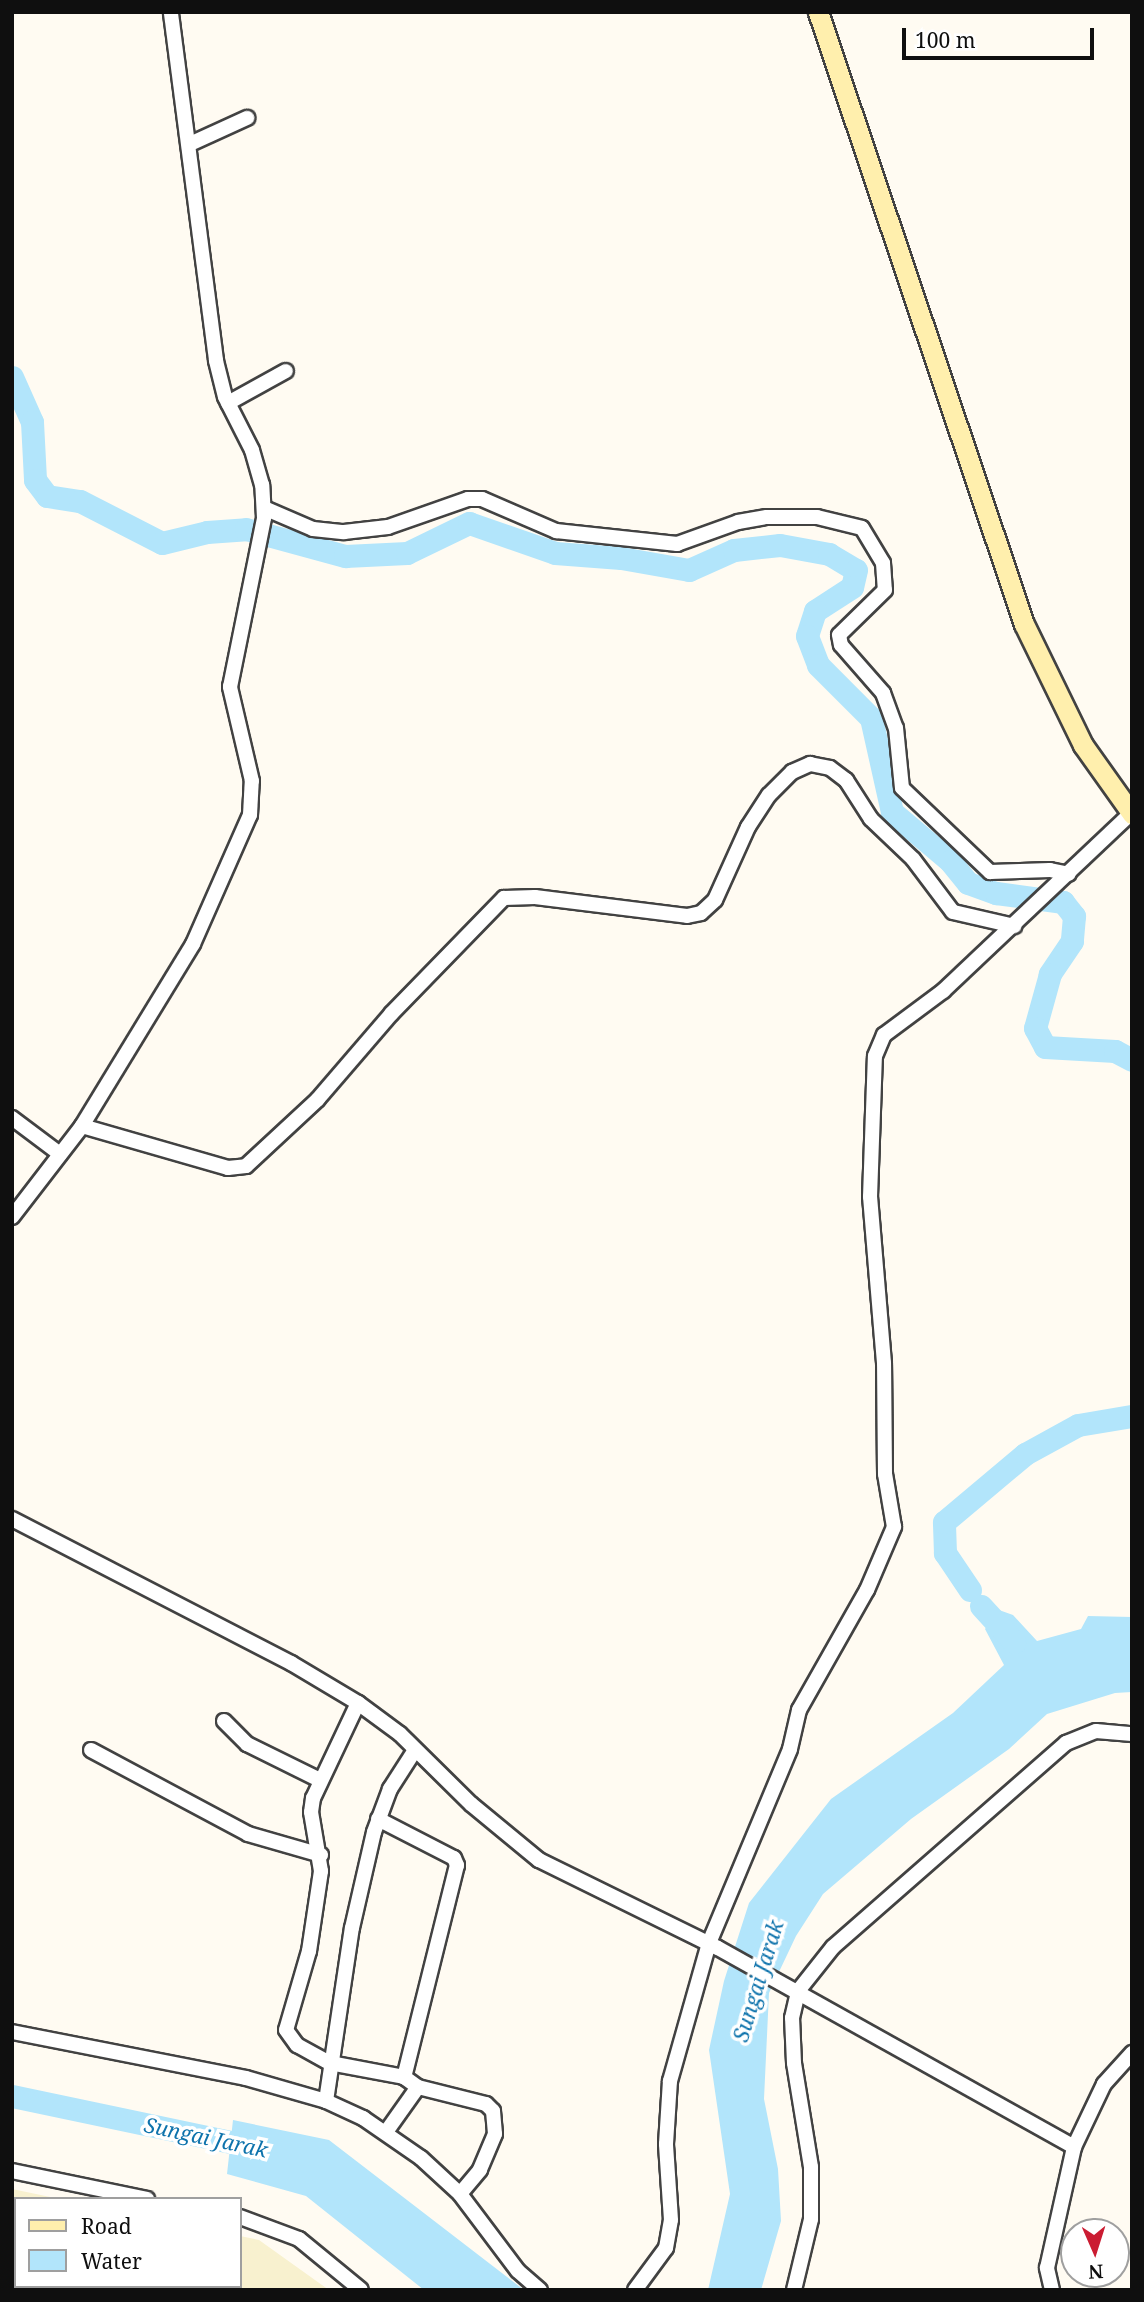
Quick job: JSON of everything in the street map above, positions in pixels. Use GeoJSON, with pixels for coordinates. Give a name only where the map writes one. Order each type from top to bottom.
{"type":"FeatureCollection","features":[{"type":"Feature","properties":{"kind":"street"},"geometry":{"type":"LineString","coordinates":[[12,1217],[82,1126],[193,944],[250,815],[252,782],[230,687],[264,513],[252,450],[228,403],[216,360],[172,12]]}},
{"type":"Feature","properties":{"kind":"street"},"geometry":{"type":"LineString","coordinates":[[635,2290],[666,2248],[671,2220],[666,2144],[670,2081],[714,1945],[790,1749],[799,1710],[867,1590],[894,1527],[885,1474],[884,1363],[870,1197],[875,1056],[884,1034],[943,991],[1026,916],[1131,813],[1083,745],[1024,624],[818,12]]}},
{"type":"Feature","properties":{"kind":"street"},"geometry":{"type":"LineString","coordinates":[[190,144],[247,118]]}},
{"type":"Feature","properties":{"kind":"street"},"geometry":{"type":"LineString","coordinates":[[228,403],[286,371]]}},
{"type":"Feature","properties":{"kind":"street"},"geometry":{"type":"LineString","coordinates":[[264,513],[313,529],[344,532],[388,527],[468,499],[482,499],[556,531],[677,544],[738,522],[767,517],[817,517],[862,528],[883,563],[885,590],[839,635],[841,645],[883,693],[896,728],[902,788],[990,872],[1049,870],[1064,879]]}},
{"type":"Feature","properties":{"kind":"street"},"geometry":{"type":"LineString","coordinates":[[82,1126],[228,1168],[246,1166],[318,1099],[391,1014],[504,898],[535,897],[687,916],[701,913],[715,900],[748,827],[769,795],[792,772],[810,764],[830,768],[846,780],[871,819],[913,859],[953,912],[1014,926]]}},
{"type":"Feature","properties":{"kind":"street"},"geometry":{"type":"LineString","coordinates":[[12,1118],[60,1154]]}},
{"type":"Feature","properties":{"kind":"street"},"geometry":{"type":"LineString","coordinates":[[12,1519],[358,1703],[415,1749],[471,1804],[539,1860],[714,1945],[1074,2147]]}},
{"type":"Feature","properties":{"kind":"street"},"geometry":{"type":"LineString","coordinates":[[358,1703],[320,1780],[311,1812],[321,1855],[309,1951],[286,2030],[297,2045],[330,2063],[404,2077],[418,2087],[478,2099],[493,2111],[495,2134],[489,2152],[460,2194]]}},
{"type":"Feature","properties":{"kind":"street"},"geometry":{"type":"LineString","coordinates":[[224,1721],[247,1744],[320,1780]]}},
{"type":"Feature","properties":{"kind":"street"},"geometry":{"type":"LineString","coordinates":[[794,2290],[811,2219],[811,2166],[794,2063],[792,2018],[798,1991],[833,1947],[1066,1743],[1096,1731],[1132,1734]]}},
{"type":"Feature","properties":{"kind":"street"},"geometry":{"type":"LineString","coordinates":[[326,2101],[352,1928],[378,1819],[415,1749]]}},
{"type":"Feature","properties":{"kind":"street"},"geometry":{"type":"LineString","coordinates":[[91,1750],[248,1834],[321,1855]]}},
{"type":"Feature","properties":{"kind":"street"},"geometry":{"type":"LineString","coordinates":[[378,1819],[454,1858],[457,1865],[404,2077]]}},
{"type":"Feature","properties":{"kind":"street"},"geometry":{"type":"LineString","coordinates":[[12,2032],[246,2078],[326,2101],[386,2132],[460,2194],[519,2271],[540,2290]]}},
{"type":"Feature","properties":{"kind":"street"},"geometry":{"type":"LineString","coordinates":[[1052,2290],[1047,2268],[1074,2147],[1104,2084],[1132,2053]]}},
{"type":"Feature","properties":{"kind":"street"},"geometry":{"type":"LineString","coordinates":[[386,2132],[418,2087]]}},
{"type":"Feature","properties":{"kind":"street"},"geometry":{"type":"LineString","coordinates":[[12,2171],[137,2197]]}},
{"type":"Feature","properties":{"kind":"street"},"geometry":{"type":"LineString","coordinates":[[242,2218],[299,2239],[361,2290]]}},
{"type":"Feature","properties":{"kind":"shaded area"},"geometry":{"type":"Polygon","coordinates":[[[12,2189],[50,2197],[14,2197],[14,2288],[242,2288],[242,2236],[259,2240],[329,2290],[12,2290],[12,2189]]]}},
{"type":"Feature","properties":{"kind":"water"},"geometry":{"type":"Polygon","coordinates":[[[999,1610],[1013,1615],[1037,1641],[1081,1629],[1088,1616],[1132,1617],[1132,1692],[1115,1693],[1047,1714],[1009,1749],[911,1819],[823,1894],[796,1936],[769,1993],[764,2099],[778,2169],[781,2221],[761,2290],[708,2290],[730,2194],[709,2050],[724,1981],[749,1903],[831,1799],[953,1713],[1004,1665],[985,1629],[999,1610]]]}},
{"type":"Feature","properties":{"kind":"water"},"geometry":{"type":"Polygon","coordinates":[[[233,2120],[329,2140],[524,2290],[424,2290],[306,2196],[227,2174],[233,2120]]]}},
{"type":"Feature","properties":{"kind":"waterway"},"geometry":{"type":"LineString","coordinates":[[12,377],[32,422],[35,480],[47,496],[80,501],[162,543],[207,532],[246,529],[345,556],[407,553],[469,523],[555,553],[621,558],[689,570],[734,550],[780,545],[829,554],[856,570],[852,587],[815,611],[807,636],[818,665],[871,718],[892,812],[950,861],[968,883],[996,893],[1063,902],[1074,916],[1072,941],[1050,974],[1035,1028],[1045,1047],[1115,1051],[1132,1060]]}},
{"type":"Feature","properties":{"kind":"waterway"},"geometry":{"type":"LineString","coordinates":[[970,1590],[945,1553],[944,1522],[1025,1454],[1078,1425],[1132,1416]]}},
{"type":"Feature","properties":{"kind":"waterway"},"geometry":{"type":"LineString","coordinates":[[981,1606],[1014,1642]]}},
{"type":"Feature","properties":{"kind":"waterway","name":"Sungai Jarak"},"geometry":{"type":"LineString","coordinates":[[12,2096],[259,2148]]}}]}
